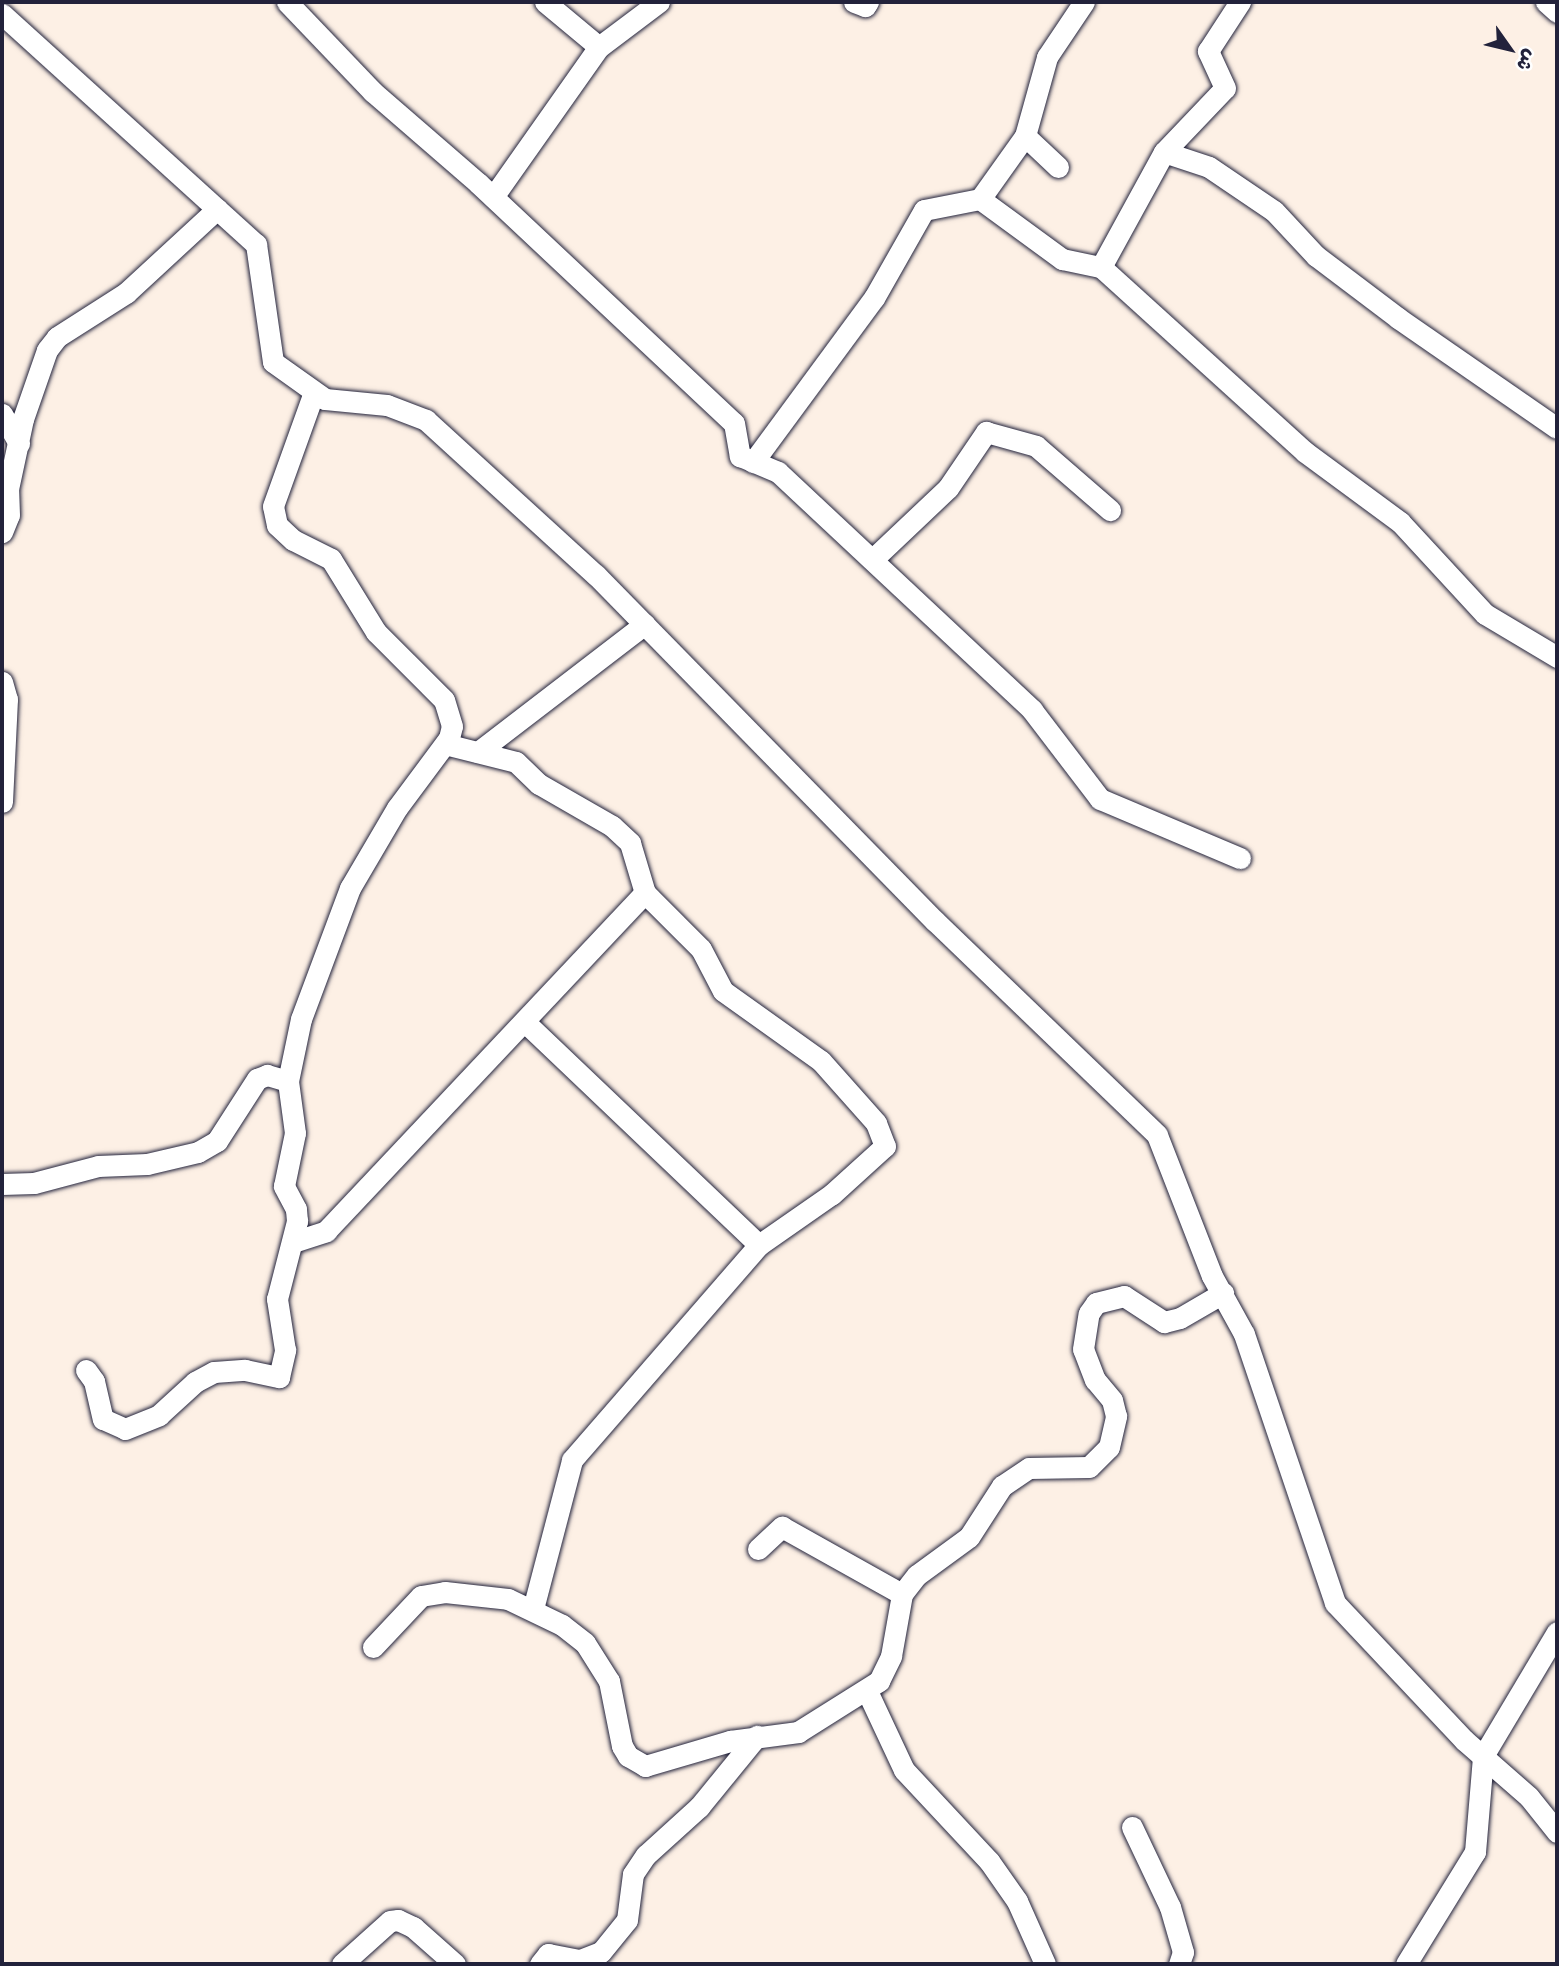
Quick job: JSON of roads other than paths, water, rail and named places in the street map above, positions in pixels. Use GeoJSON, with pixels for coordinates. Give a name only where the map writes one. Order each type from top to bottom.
{"type":"FeatureCollection","features":[{"type":"Feature","properties":{"kind":"street"},"geometry":{"type":"LineString","coordinates":[[287,2],[373,92],[493,197],[734,423],[740,456],[778,472],[1032,710],[1100,799],[1240,858]]}},
{"type":"Feature","properties":{"kind":"street"},"geometry":{"type":"LineString","coordinates":[[545,2],[599,47]]}},
{"type":"Feature","properties":{"kind":"street"},"geometry":{"type":"LineString","coordinates":[[493,197],[599,47],[659,2]]}},
{"type":"Feature","properties":{"kind":"street"},"geometry":{"type":"LineString","coordinates":[[854,2],[865,6],[868,2]]}},
{"type":"Feature","properties":{"kind":"street"},"geometry":{"type":"LineString","coordinates":[[753,461],[874,298],[924,210],[980,200],[1025,136],[1046,57],[1084,2]]}},
{"type":"Feature","properties":{"kind":"street"},"geometry":{"type":"LineString","coordinates":[[1101,267],[1164,152],[1225,89],[1208,51],[1240,2]]}},
{"type":"Feature","properties":{"kind":"street"},"geometry":{"type":"LineString","coordinates":[[1546,2],[1557,12]]}},
{"type":"Feature","properties":{"kind":"street"},"geometry":{"type":"LineString","coordinates":[[2,14],[256,244],[273,362],[325,399],[387,405],[426,420],[645,624],[935,921],[1157,1135],[1223,1293],[1244,1334],[1335,1603],[1483,1756],[1530,1797],[1557,1832]]}},
{"type":"Feature","properties":{"kind":"street"},"geometry":{"type":"LineString","coordinates":[[1025,136],[1058,167]]}},
{"type":"Feature","properties":{"kind":"street"},"geometry":{"type":"LineString","coordinates":[[1164,152],[1209,167],[1274,211],[1326,264],[1478,376],[1557,428]]}},
{"type":"Feature","properties":{"kind":"street"},"geometry":{"type":"LineString","coordinates":[[980,200],[1062,258],[1101,267],[1305,452],[1400,522],[1485,614],[1557,657]]}},
{"type":"Feature","properties":{"kind":"street"},"geometry":{"type":"LineString","coordinates":[[2,532],[9,515],[8,489],[37,371],[57,337],[107,309],[217,209]]}},
{"type":"Feature","properties":{"kind":"street"},"geometry":{"type":"LineString","coordinates":[[86,1370],[94,1381],[103,1419],[125,1429],[159,1415],[195,1382],[214,1372],[245,1370],[279,1377],[285,1350],[277,1298],[293,1242],[296,1209],[284,1175],[295,1133],[288,1081],[301,1019],[350,888],[397,808],[445,744],[452,726],[439,693],[376,632],[331,559],[284,534],[273,515],[314,392]]}},
{"type":"Feature","properties":{"kind":"street"},"geometry":{"type":"LineString","coordinates":[[2,414],[19,444]]}},
{"type":"Feature","properties":{"kind":"street"},"geometry":{"type":"LineString","coordinates":[[873,559],[948,488],[986,432],[1036,446],[1111,510]]}},
{"type":"Feature","properties":{"kind":"street"},"geometry":{"type":"LineString","coordinates":[[478,752],[645,624]]}},
{"type":"Feature","properties":{"kind":"street"},"geometry":{"type":"LineString","coordinates":[[2,682],[7,699],[2,802]]}},
{"type":"Feature","properties":{"kind":"street"},"geometry":{"type":"LineString","coordinates":[[445,744],[516,762],[540,784],[612,826],[630,843],[645,893],[701,949],[723,990],[821,1061],[854,1094],[876,1123],[885,1146],[832,1194],[759,1245],[572,1460],[533,1609]]}},
{"type":"Feature","properties":{"kind":"street"},"geometry":{"type":"LineString","coordinates":[[293,1242],[326,1231],[645,893]]}},
{"type":"Feature","properties":{"kind":"street"},"geometry":{"type":"LineString","coordinates":[[526,1022],[759,1245]]}},
{"type":"Feature","properties":{"kind":"street"},"geometry":{"type":"LineString","coordinates":[[2,1184],[34,1183],[98,1166],[147,1164],[198,1152],[217,1142],[257,1079],[267,1075],[288,1081]]}},
{"type":"Feature","properties":{"kind":"street"},"geometry":{"type":"LineString","coordinates":[[373,1647],[421,1597],[445,1592],[508,1599],[562,1625],[592,1654],[608,1681],[622,1746],[637,1762],[652,1767],[757,1736],[798,1732],[867,1691],[888,1668],[902,1594],[916,1574],[960,1547],[1002,1486],[1029,1468],[1089,1467],[1109,1447],[1116,1416],[1112,1400],[1095,1380],[1083,1349],[1089,1313],[1096,1303],[1124,1296],[1164,1322],[1180,1318],[1223,1293]]}},
{"type":"Feature","properties":{"kind":"street"},"geometry":{"type":"LineString","coordinates":[[758,1549],[782,1527],[902,1594]]}},
{"type":"Feature","properties":{"kind":"street"},"geometry":{"type":"LineString","coordinates":[[1406,1964],[1475,1852],[1483,1756],[1557,1632]]}},
{"type":"Feature","properties":{"kind":"street"},"geometry":{"type":"LineString","coordinates":[[867,1691],[904,1770],[989,1861],[1017,1901],[1045,1964]]}},
{"type":"Feature","properties":{"kind":"street"},"geometry":{"type":"LineString","coordinates":[[540,1964],[548,1954],[580,1961],[601,1952],[627,1920],[634,1874],[646,1855],[699,1807],[757,1736]]}},
{"type":"Feature","properties":{"kind":"street"},"geometry":{"type":"LineString","coordinates":[[1132,1827],[1170,1908],[1183,1952],[1179,1964]]}},
{"type":"Feature","properties":{"kind":"street"},"geometry":{"type":"LineString","coordinates":[[342,1964],[390,1921],[398,1920],[455,1964]]}}]}
